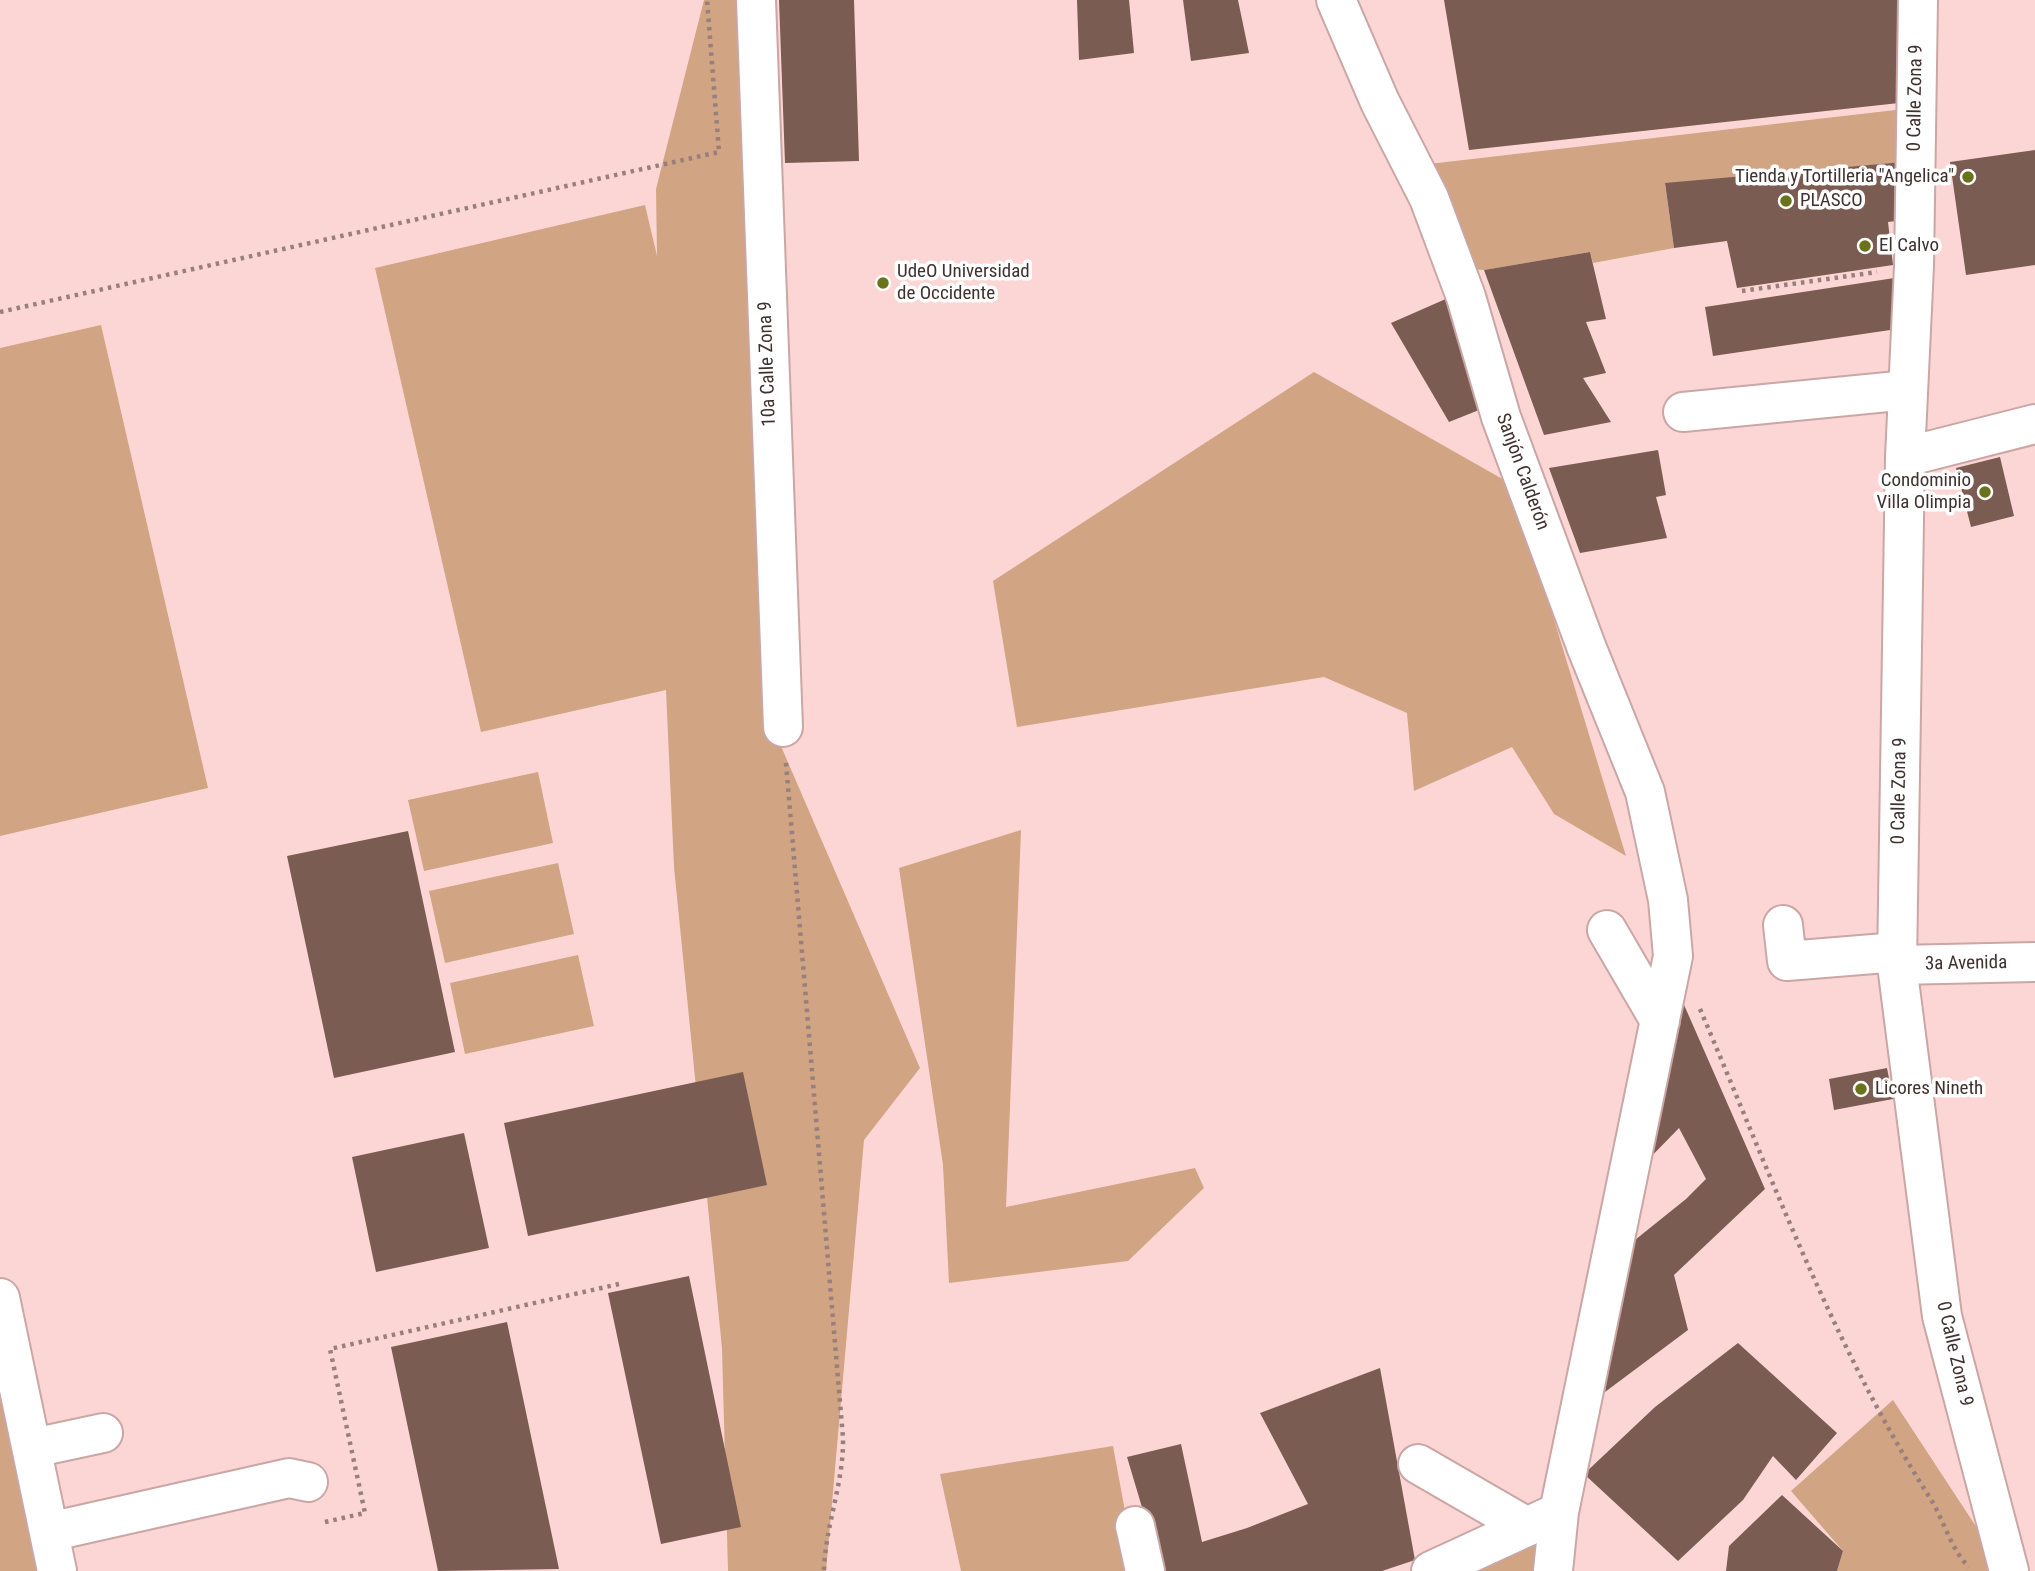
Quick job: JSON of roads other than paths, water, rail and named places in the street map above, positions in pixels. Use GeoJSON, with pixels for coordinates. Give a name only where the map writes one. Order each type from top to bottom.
{"type":"FeatureCollection","features":[{"type":"Feature","properties":{"kind":"street","name":"10a Calle Zona 9"},"geometry":{"type":"LineString","coordinates":[[756,0],[783,727]]}},
{"type":"Feature","properties":{"kind":"street","name":"Sanjón Calderón"},"geometry":{"type":"LineString","coordinates":[[1336,0],[1380,102],[1429,198],[1466,297],[1502,417],[1586,646],[1645,792],[1668,900],[1673,956],[1660,1021],[1543,1519],[1553,1571]]}},
{"type":"Feature","properties":{"kind":"street","name":"0 Calle Zona 9"},"geometry":{"type":"LineString","coordinates":[[1919,0],[1914,266],[1905,457],[1898,958],[1942,1316],[2009,1571]]}},
{"type":"Feature","properties":{"kind":"street"},"geometry":{"type":"LineString","coordinates":[[1683,412],[1908,390]]}},
{"type":"Feature","properties":{"kind":"street"},"geometry":{"type":"LineString","coordinates":[[1905,457],[2035,424]]}},
{"type":"Feature","properties":{"kind":"street","name":"3a Avenida"},"geometry":{"type":"LineString","coordinates":[[1783,925],[1787,961],[1898,958],[2035,962]]}},
{"type":"Feature","properties":{"kind":"street"},"geometry":{"type":"LineString","coordinates":[[1607,930],[1660,1021]]}},
{"type":"Feature","properties":{"kind":"street"},"geometry":{"type":"LineString","coordinates":[[0,1298],[57,1571]]}},
{"type":"Feature","properties":{"kind":"street"},"geometry":{"type":"LineString","coordinates":[[33,1448],[103,1433]]}},
{"type":"Feature","properties":{"kind":"street"},"geometry":{"type":"LineString","coordinates":[[1418,1464],[1543,1519]]}},
{"type":"Feature","properties":{"kind":"street"},"geometry":{"type":"LineString","coordinates":[[49,1532],[289,1478],[308,1482]]}},
{"type":"Feature","properties":{"kind":"street"},"geometry":{"type":"LineString","coordinates":[[1431,1571],[1543,1519]]}},
{"type":"Feature","properties":{"kind":"street"},"geometry":{"type":"LineString","coordinates":[[1135,1526],[1145,1571]]}},
{"type":"Feature","properties":{"kind":"place","name":"Tienda y Tortilleria \"Angelica\""},"geometry":{"type":"Point","coordinates":[1968,177]}},
{"type":"Feature","properties":{"kind":"place","name":"PLASCO"},"geometry":{"type":"Point","coordinates":[1786,201]}},
{"type":"Feature","properties":{"kind":"place","name":"El Calvo"},"geometry":{"type":"Point","coordinates":[1865,246]}},
{"type":"Feature","properties":{"kind":"place","name":"UdeO Universidad de Occidente"},"geometry":{"type":"Point","coordinates":[883,283]}},
{"type":"Feature","properties":{"kind":"place","name":"Condominio Villa Olimpia"},"geometry":{"type":"Point","coordinates":[1985,492]}},
{"type":"Feature","properties":{"kind":"place","name":"Licores Nineth"},"geometry":{"type":"Point","coordinates":[1861,1089]}}]}
